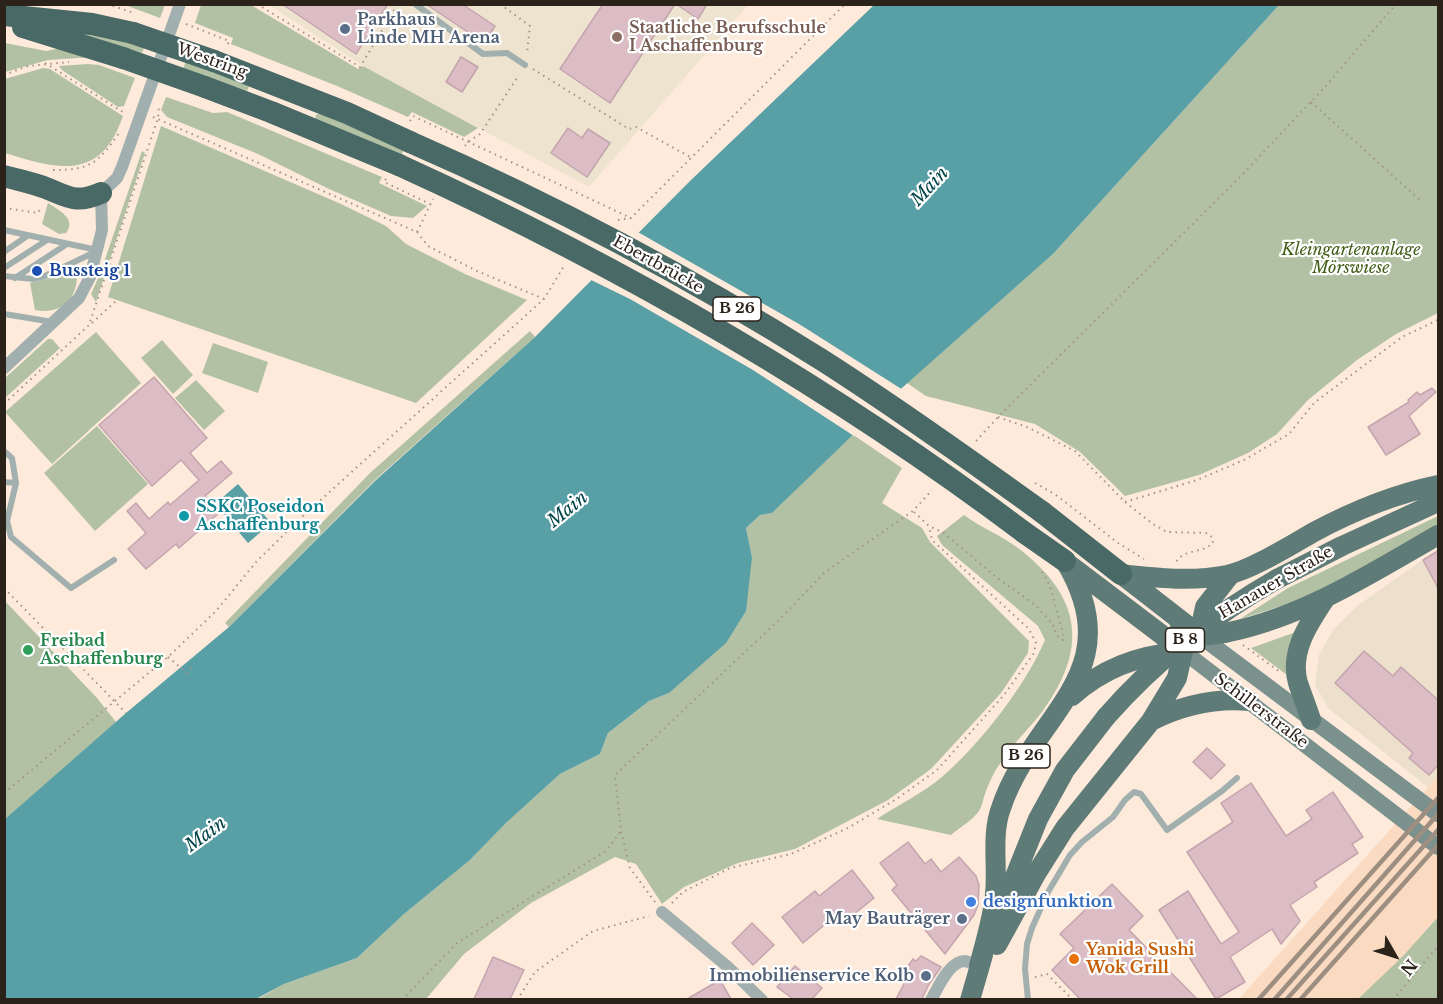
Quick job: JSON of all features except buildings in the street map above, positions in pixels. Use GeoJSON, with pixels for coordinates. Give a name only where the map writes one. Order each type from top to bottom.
{"type":"FeatureCollection","features":[{"type":"Feature","properties":{"kind":"highway"},"geometry":{"type":"LineString","coordinates":[[28,4],[44,8]]}},
{"type":"Feature","properties":{"kind":"highway","name":"B 26"},"geometry":{"type":"LineString","coordinates":[[44,8],[76,23]]}},
{"type":"Feature","properties":{"kind":"highway","name":"Westring"},"geometry":{"type":"LineString","coordinates":[[9,23],[76,23],[116,28],[136,25],[220,54],[347,113],[409,132]]}},
{"type":"Feature","properties":{"kind":"highway","name":"Westring"},"geometry":{"type":"LineString","coordinates":[[9,23],[123,58],[271,111],[399,165]]}},
{"type":"Feature","properties":{"kind":"highway","name":"Ebertbrücke"},"geometry":{"type":"LineString","coordinates":[[409,132],[473,169],[582,223],[727,303],[1049,503]]}},
{"type":"Feature","properties":{"kind":"highway","name":"Ebertbrücke"},"geometry":{"type":"LineString","coordinates":[[399,165],[520,222],[694,314],[862,417],[971,492],[1025,533]]}},
{"type":"Feature","properties":{"kind":"highway"},"geometry":{"type":"LineString","coordinates":[[4,176],[46,188],[70,199],[91,198],[101,194]]}},
{"type":"Feature","properties":{"kind":"highway","name":"Schillerstraße"},"geometry":{"type":"LineString","coordinates":[[1049,503],[1121,574]]}},
{"type":"Feature","properties":{"kind":"highway","name":"Schillerstraße"},"geometry":{"type":"LineString","coordinates":[[1025,533],[1065,561]]}},
{"type":"Feature","properties":{"kind":"main road"},"geometry":{"type":"LineString","coordinates":[[1121,574],[1173,579],[1200,579],[1230,575],[1361,510],[1395,496],[1438,485]]}},
{"type":"Feature","properties":{"kind":"main road","name":"Hanauer Straße"},"geometry":{"type":"LineString","coordinates":[[970,999],[979,966],[1038,819],[1077,752],[1106,717],[1161,661],[1233,605],[1334,550],[1438,502]]}},
{"type":"Feature","properties":{"kind":"main road"},"geometry":{"type":"LineString","coordinates":[[1061,706],[1088,684],[1117,666],[1185,638],[1227,633],[1259,624],[1325,599],[1438,535]]}},
{"type":"Feature","properties":{"kind":"main road"},"geometry":{"type":"LineString","coordinates":[[1061,706],[1080,672],[1088,635],[1083,596],[1065,561]]}},
{"type":"Feature","properties":{"kind":"main road","name":"Schillerstraße"},"geometry":{"type":"LineString","coordinates":[[1065,561],[1185,638],[1219,649],[1438,814]]}},
{"type":"Feature","properties":{"kind":"main road","name":"Schillerstraße"},"geometry":{"type":"LineString","coordinates":[[1121,574],[1185,638],[1205,668],[1438,847]]}},
{"type":"Feature","properties":{"kind":"main road"},"geometry":{"type":"LineString","coordinates":[[997,945],[1036,874],[1065,828],[1151,721],[1177,678],[1185,638],[1230,575]]}},
{"type":"Feature","properties":{"kind":"main road"},"geometry":{"type":"LineString","coordinates":[[1311,720],[1298,682],[1297,657],[1299,644],[1306,628],[1325,599]]}},
{"type":"Feature","properties":{"kind":"main road"},"geometry":{"type":"LineString","coordinates":[[1151,721],[1177,709],[1205,702],[1249,701]]}},
{"type":"Feature","properties":{"kind":"main road","name":"B 26"},"geometry":{"type":"LineString","coordinates":[[979,966],[995,895],[996,830],[999,811],[1014,775],[1061,706]]}},
{"type":"Feature","properties":{"kind":"main road","name":"Hanauer Straße"},"geometry":{"type":"LineString","coordinates":[[984,999],[1017,872]]}},
{"type":"Feature","properties":{"kind":"street"},"geometry":{"type":"LineString","coordinates":[[4,368],[79,298],[90,277],[102,230],[101,194],[117,178],[180,4]]}},
{"type":"Feature","properties":{"kind":"street"},"geometry":{"type":"LineString","coordinates":[[662,912],[729,967],[762,999]]}},
{"type":"Feature","properties":{"kind":"street"},"geometry":{"type":"LineString","coordinates":[[931,999],[942,980],[957,964],[965,961],[979,966]]}},
{"type":"Feature","properties":{"kind":"lane"},"geometry":{"type":"LineString","coordinates":[[415,4],[483,54],[507,53],[525,65]]}},
{"type":"Feature","properties":{"kind":"lane"},"geometry":{"type":"LineString","coordinates":[[5,231],[98,250]]}},
{"type":"Feature","properties":{"kind":"lane"},"geometry":{"type":"LineString","coordinates":[[4,252],[27,236]]}},
{"type":"Feature","properties":{"kind":"lane"},"geometry":{"type":"LineString","coordinates":[[4,268],[46,240]]}},
{"type":"Feature","properties":{"kind":"lane"},"geometry":{"type":"LineString","coordinates":[[15,278],[68,244]]}},
{"type":"Feature","properties":{"kind":"lane"},"geometry":{"type":"LineString","coordinates":[[4,276],[33,279],[45,276],[98,250]]}},
{"type":"Feature","properties":{"kind":"lane"},"geometry":{"type":"LineString","coordinates":[[4,314],[53,322]]}},
{"type":"Feature","properties":{"kind":"lane"},"geometry":{"type":"LineString","coordinates":[[4,354],[18,356]]}},
{"type":"Feature","properties":{"kind":"lane"},"geometry":{"type":"LineString","coordinates":[[4,451],[12,458],[16,483],[6,521],[10,537],[71,588],[114,560]]}},
{"type":"Feature","properties":{"kind":"lane"},"geometry":{"type":"LineString","coordinates":[[4,482],[16,483]]}},
{"type":"Feature","properties":{"kind":"lane"},"geometry":{"type":"LineString","coordinates":[[1028,999],[1026,958],[1032,928],[1057,874],[1082,842],[1113,817],[1134,792],[1141,794],[1167,830],[1237,778]]}},
{"type":"Feature","properties":{"kind":"path"},"geometry":{"type":"LineString","coordinates":[[107,4],[133,13],[136,25]]}},
{"type":"Feature","properties":{"kind":"path"},"geometry":{"type":"LineString","coordinates":[[257,4],[360,67],[398,4]]}},
{"type":"Feature","properties":{"kind":"path"},"geometry":{"type":"LineString","coordinates":[[463,151],[468,142],[480,134],[525,65],[530,26],[500,4]]}},
{"type":"Feature","properties":{"kind":"path"},"geometry":{"type":"LineString","coordinates":[[611,222],[631,218],[845,4]]}},
{"type":"Feature","properties":{"kind":"path"},"geometry":{"type":"LineString","coordinates":[[975,442],[1238,179],[1311,102],[1396,4]]}},
{"type":"Feature","properties":{"kind":"path"},"geometry":{"type":"LineString","coordinates":[[184,23],[229,41],[220,54]]}},
{"type":"Feature","properties":{"kind":"path"},"geometry":{"type":"LineString","coordinates":[[4,75],[28,66],[45,63],[126,114],[140,116]]}},
{"type":"Feature","properties":{"kind":"path"},"geometry":{"type":"LineString","coordinates":[[525,65],[629,129],[636,127],[690,157]]}},
{"type":"Feature","properties":{"kind":"path"},"geometry":{"type":"LineString","coordinates":[[1311,102],[1420,200]]}},
{"type":"Feature","properties":{"kind":"path"},"geometry":{"type":"LineString","coordinates":[[123,123],[126,114]]}},
{"type":"Feature","properties":{"kind":"path"},"geometry":{"type":"LineString","coordinates":[[409,132],[413,116],[631,218]]}},
{"type":"Feature","properties":{"kind":"path"},"geometry":{"type":"LineString","coordinates":[[158,118],[417,232],[428,246],[477,271],[544,299]]}},
{"type":"Feature","properties":{"kind":"path"},"geometry":{"type":"LineString","coordinates":[[52,170],[76,170],[93,164],[121,131]]}},
{"type":"Feature","properties":{"kind":"path"},"geometry":{"type":"LineString","coordinates":[[384,182],[430,204]]}},
{"type":"Feature","properties":{"kind":"path"},"geometry":{"type":"LineString","coordinates":[[417,232],[436,195]]}},
{"type":"Feature","properties":{"kind":"path"},"geometry":{"type":"LineString","coordinates":[[4,208],[38,213]]}},
{"type":"Feature","properties":{"kind":"path"},"geometry":{"type":"LineString","coordinates":[[4,793],[168,657],[216,611],[257,561],[305,514],[544,299],[567,260]]}},
{"type":"Feature","properties":{"kind":"path"},"geometry":{"type":"LineString","coordinates":[[89,325],[117,300]]}},
{"type":"Feature","properties":{"kind":"path"},"geometry":{"type":"LineString","coordinates":[[1125,502],[1197,480],[1244,460],[1289,434],[1314,404],[1402,337],[1438,320]]}},
{"type":"Feature","properties":{"kind":"path"},"geometry":{"type":"LineString","coordinates":[[998,417],[1027,427],[1076,451],[1125,502],[1140,515],[1167,532],[1206,533],[1212,537],[1213,543],[1209,547],[1181,555],[1176,566]]}},
{"type":"Feature","properties":{"kind":"path"},"geometry":{"type":"LineString","coordinates":[[662,912],[630,868],[621,831],[615,775],[781,618],[825,572],[913,511],[936,485]]}},
{"type":"Feature","properties":{"kind":"path"},"geometry":{"type":"LineString","coordinates":[[1049,503],[1150,561]]}},
{"type":"Feature","properties":{"kind":"path"},"geometry":{"type":"LineString","coordinates":[[913,511],[929,526],[944,533],[996,578],[1034,604],[1052,623],[1057,636],[1063,640],[1050,586],[1039,566]]}},
{"type":"Feature","properties":{"kind":"path"},"geometry":{"type":"LineString","coordinates":[[517,999],[535,972],[593,931],[662,912],[683,892],[730,868],[791,854],[848,828],[898,798],[937,770],[1004,695],[1034,653],[1036,643],[1029,628],[932,540],[929,526]]}},
{"type":"Feature","properties":{"kind":"path"},"geometry":{"type":"LineString","coordinates":[[4,588],[126,713]]}},
{"type":"Feature","properties":{"kind":"path"},"geometry":{"type":"LineString","coordinates":[[168,657],[187,673],[194,665]]}},
{"type":"Feature","properties":{"kind":"path"},"geometry":{"type":"LineString","coordinates":[[402,999],[458,944],[606,851],[621,831]]}},
{"type":"Feature","properties":{"kind":"path"},"geometry":{"type":"LineString","coordinates":[[1393,999],[1438,946]]}},
{"type":"Feature","properties":{"kind":"path"},"geometry":{"type":"LineString","coordinates":[[1027,979],[1047,974],[1073,999]]}},
{"type":"Feature","properties":{"kind":"shaded area"},"geometry":{"type":"Polygon","coordinates":[[[269,5],[748,5],[589,187],[363,66],[269,5]]]}},
{"type":"Feature","properties":{"kind":"shaded area"},"geometry":{"type":"Polygon","coordinates":[[[1438,549],[1438,776],[1428,787],[1329,709],[1315,685],[1319,655],[1333,630],[1357,606],[1438,549]]]}},
{"type":"Feature","properties":{"kind":"shaded area"},"geometry":{"type":"Polygon","coordinates":[[[1438,776],[1438,917],[1403,956],[1358,999],[1238,1000],[1438,776]]]}},
{"type":"Feature","properties":{"kind":"green space"},"geometry":{"type":"Polygon","coordinates":[[[165,4],[160,18],[125,5],[165,4]]]}},
{"type":"Feature","properties":{"kind":"green space"},"geometry":{"type":"Polygon","coordinates":[[[201,5],[251,5],[358,69],[363,66],[478,128],[464,137],[412,112],[408,117],[231,44],[233,38],[195,23],[201,5]]]}},
{"type":"Feature","properties":{"kind":"green space","name":"Kleingartenanlage Mörswiese"},"geometry":{"type":"Polygon","coordinates":[[[1279,5],[1438,5],[1438,313],[1396,334],[1357,360],[1308,400],[1277,434],[1248,453],[1199,475],[1125,496],[1080,452],[1035,424],[926,396],[907,383],[1053,254],[1279,5]]]}},
{"type":"Feature","properties":{"kind":"green space"},"geometry":{"type":"Polygon","coordinates":[[[80,30],[145,46],[142,53],[80,34],[80,30]]]}},
{"type":"Feature","properties":{"kind":"green space"},"geometry":{"type":"Polygon","coordinates":[[[5,43],[46,51],[60,48],[94,57],[48,60],[5,72],[5,43]]]}},
{"type":"Feature","properties":{"kind":"green space"},"geometry":{"type":"Polygon","coordinates":[[[186,61],[249,85],[248,90],[245,91],[183,69],[186,61]]]}},
{"type":"Feature","properties":{"kind":"green space"},"geometry":{"type":"Polygon","coordinates":[[[99,65],[135,78],[124,106],[118,107],[59,66],[99,65]]]}},
{"type":"Feature","properties":{"kind":"green space"},"geometry":{"type":"Polygon","coordinates":[[[43,68],[50,69],[123,116],[114,137],[103,152],[90,161],[60,166],[43,164],[5,153],[5,79],[43,68]]]}},
{"type":"Feature","properties":{"kind":"green space"},"geometry":{"type":"Polygon","coordinates":[[[166,97],[213,113],[227,112],[382,177],[379,183],[427,206],[413,218],[391,216],[258,154],[167,117],[161,110],[166,97]]]}},
{"type":"Feature","properties":{"kind":"green space"},"geometry":{"type":"Polygon","coordinates":[[[320,113],[404,150],[400,157],[315,119],[320,113]]]}},
{"type":"Feature","properties":{"kind":"green space"},"geometry":{"type":"Polygon","coordinates":[[[161,126],[341,204],[386,226],[406,244],[465,274],[527,300],[416,403],[108,297],[161,126]]]}},
{"type":"Feature","properties":{"kind":"green space"},"geometry":{"type":"Polygon","coordinates":[[[142,151],[145,153],[96,302],[91,294],[142,151]]]}},
{"type":"Feature","properties":{"kind":"green space"},"geometry":{"type":"Polygon","coordinates":[[[48,203],[68,219],[69,228],[66,233],[59,234],[42,224],[48,203]]]}},
{"type":"Feature","properties":{"kind":"green space"},"geometry":{"type":"Polygon","coordinates":[[[73,272],[77,275],[74,292],[65,304],[52,310],[35,310],[30,283],[73,272]]]}},
{"type":"Feature","properties":{"kind":"green space"},"geometry":{"type":"Polygon","coordinates":[[[530,331],[535,337],[376,479],[229,627],[225,623],[370,473],[530,331]]]}},
{"type":"Feature","properties":{"kind":"green space"},"geometry":{"type":"Polygon","coordinates":[[[96,332],[141,383],[52,464],[5,412],[96,332]]]}},
{"type":"Feature","properties":{"kind":"green space"},"geometry":{"type":"Polygon","coordinates":[[[48,339],[52,339],[60,348],[5,398],[5,378],[48,339]]]}},
{"type":"Feature","properties":{"kind":"green space"},"geometry":{"type":"Polygon","coordinates":[[[162,340],[193,375],[173,394],[141,358],[162,340]]]}},
{"type":"Feature","properties":{"kind":"green space"},"geometry":{"type":"Polygon","coordinates":[[[213,343],[268,362],[258,393],[202,373],[213,343]]]}},
{"type":"Feature","properties":{"kind":"green space"},"geometry":{"type":"Polygon","coordinates":[[[196,380],[225,411],[204,430],[175,398],[196,380]]]}},
{"type":"Feature","properties":{"kind":"green space"},"geometry":{"type":"Polygon","coordinates":[[[97,426],[148,484],[95,531],[44,473],[97,426]]]}},
{"type":"Feature","properties":{"kind":"green space"},"geometry":{"type":"Polygon","coordinates":[[[852,434],[902,468],[882,503],[922,528],[930,542],[1029,641],[1028,653],[1001,693],[931,769],[888,800],[795,849],[738,863],[684,887],[662,904],[636,864],[615,857],[531,903],[464,954],[426,999],[256,1000],[284,984],[357,958],[404,914],[470,860],[506,823],[560,774],[600,754],[608,733],[649,701],[669,693],[752,557],[746,528],[760,515],[772,513],[852,434]]]}},
{"type":"Feature","properties":{"kind":"green space"},"geometry":{"type":"Polygon","coordinates":[[[964,515],[1018,548],[1039,566],[1055,585],[1066,605],[1072,624],[1072,645],[1067,666],[1057,689],[1042,712],[998,766],[979,811],[951,835],[877,819],[935,782],[972,748],[1014,694],[1045,640],[1038,626],[942,545],[937,536],[964,515]]]}},
{"type":"Feature","properties":{"kind":"green space"},"geometry":{"type":"Polygon","coordinates":[[[1438,516],[1438,527],[1307,598],[1240,619],[1288,588],[1438,516]]]}},
{"type":"Feature","properties":{"kind":"green space","name":"Freibad Aschaffenburg"},"geometry":{"type":"Polygon","coordinates":[[[5,601],[97,698],[116,722],[5,820],[5,601]]]}},
{"type":"Feature","properties":{"kind":"green space"},"geometry":{"type":"Polygon","coordinates":[[[1296,632],[1287,675],[1251,648],[1296,632]]]}},
{"type":"Feature","properties":{"kind":"green space"},"geometry":{"type":"Polygon","coordinates":[[[1438,917],[1438,999],[1358,999],[1403,956],[1438,917]]]}},
{"type":"Feature","properties":{"kind":"water","name":"Main"},"geometry":{"type":"Polygon","coordinates":[[[874,5],[1279,5],[1053,254],[894,395],[772,513],[760,515],[746,528],[752,557],[746,611],[726,643],[669,693],[649,701],[608,733],[600,754],[560,774],[506,823],[470,860],[404,914],[357,958],[284,984],[256,999],[5,999],[4,820],[229,627],[376,480],[535,337],[690,181],[874,5]]]}},
{"type":"Feature","properties":{"kind":"water"},"geometry":{"type":"Polygon","coordinates":[[[238,484],[271,523],[248,543],[215,504],[238,484]]]}},
{"type":"Feature","properties":{"kind":"pier"},"geometry":{"type":"Polygon","coordinates":[[[636,231],[799,324],[903,390],[854,436],[753,370],[630,299],[589,279],[636,231]]]}},
{"type":"Feature","properties":{"kind":"railway"},"geometry":{"type":"LineString","coordinates":[[1258,1000],[1438,798]]}},
{"type":"Feature","properties":{"kind":"railway"},"geometry":{"type":"LineString","coordinates":[[1274,1000],[1438,814]]}},
{"type":"Feature","properties":{"kind":"railway"},"geometry":{"type":"LineString","coordinates":[[1286,1000],[1438,830]]}},
{"type":"Feature","properties":{"kind":"railway"},"geometry":{"type":"LineString","coordinates":[[1300,1000],[1438,845]]}},
{"type":"Feature","properties":{"kind":"place","name":"Parkhaus Linde MH Arena"},"geometry":{"type":"Point","coordinates":[345,29]}},
{"type":"Feature","properties":{"kind":"place","name":"Staatliche Berufsschule I Aschaffenburg"},"geometry":{"type":"Point","coordinates":[617,37]}},
{"type":"Feature","properties":{"kind":"place","name":"Bussteig 1"},"geometry":{"type":"Point","coordinates":[37,271]}},
{"type":"Feature","properties":{"kind":"place","name":"SSKC Poseidon Aschaffenburg"},"geometry":{"type":"Point","coordinates":[184,516]}},
{"type":"Feature","properties":{"kind":"place","name":"Freibad Aschaffenburg"},"geometry":{"type":"Point","coordinates":[28,650]}},
{"type":"Feature","properties":{"kind":"place","name":"designfunktion"},"geometry":{"type":"Point","coordinates":[971,902]}},
{"type":"Feature","properties":{"kind":"place","name":"May Bauträger"},"geometry":{"type":"Point","coordinates":[962,919]}},
{"type":"Feature","properties":{"kind":"place","name":"Yanida Sushi Wok Grill"},"geometry":{"type":"Point","coordinates":[1074,959]}},
{"type":"Feature","properties":{"kind":"place","name":"Immobilienservice Kolb"},"geometry":{"type":"Point","coordinates":[926,976]}}]}
